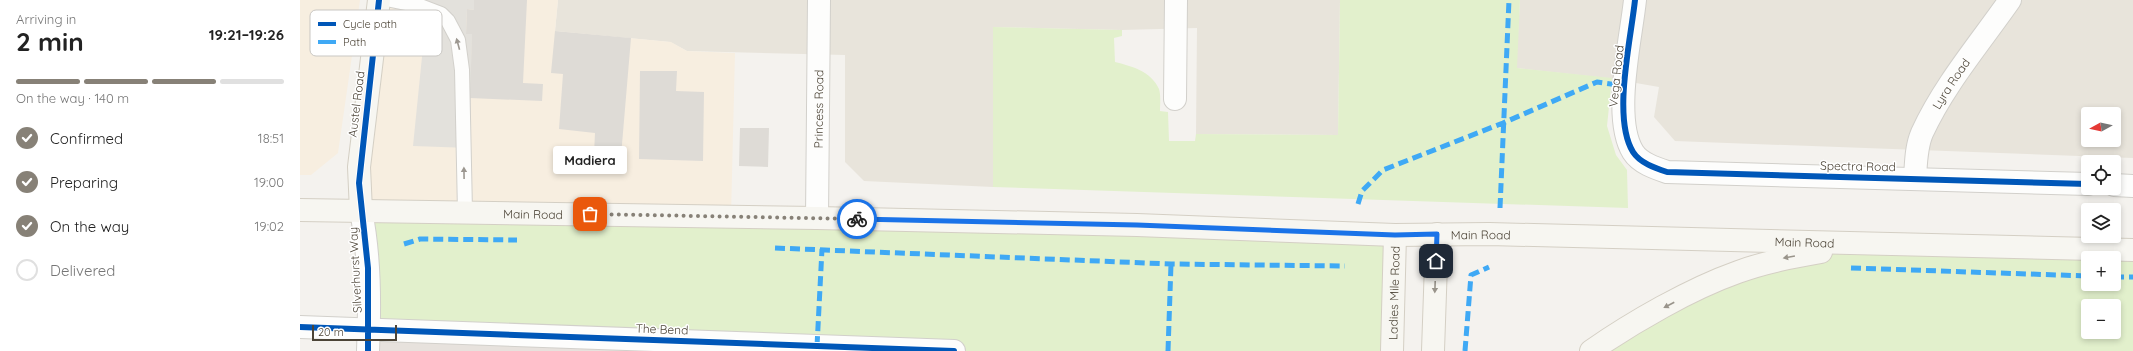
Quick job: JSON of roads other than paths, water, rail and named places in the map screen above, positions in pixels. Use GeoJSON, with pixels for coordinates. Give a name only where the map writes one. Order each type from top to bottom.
{"type":"FeatureCollection","features":[{"type":"Feature","properties":{"kind":"main road","name":"Austel Road"},"geometry":{"type":"LineString","coordinates":[[378,10],[379,0]]}},
{"type":"Feature","properties":{"kind":"main road","name":"Austel Road"},"geometry":{"type":"LineString","coordinates":[[361,211],[359,167],[372,56]]}},
{"type":"Feature","properties":{"kind":"main road","name":"Main Road"},"geometry":{"type":"LineString","coordinates":[[300,210],[817,218],[1137,225],[1395,235],[1437,234],[2133,250]]}},
{"type":"Feature","properties":{"kind":"main road"},"geometry":{"type":"LineString","coordinates":[[1433,351],[1437,234]]}},
{"type":"Feature","properties":{"kind":"main road","name":"Ladies Mile Road"},"geometry":{"type":"LineString","coordinates":[[1392,351],[1395,235]]}},
{"type":"Feature","properties":{"kind":"main road"},"geometry":{"type":"LineString","coordinates":[[1591,351],[1669,305],[1710,283],[1739,271],[1781,259],[1829,250],[1898,244]]}},
{"type":"Feature","properties":{"kind":"street","name":"Princess Road"},"geometry":{"type":"LineString","coordinates":[[817,218],[820,0]]}},
{"type":"Feature","properties":{"kind":"street"},"geometry":{"type":"LineString","coordinates":[[1175,99],[1176,0]]}},
{"type":"Feature","properties":{"kind":"street","name":"Vega Road"},"geometry":{"type":"LineString","coordinates":[[1634,153],[1625,132],[1623,111],[1636,0]]}},
{"type":"Feature","properties":{"kind":"street","name":"Lyra Road"},"geometry":{"type":"LineString","coordinates":[[1915,178],[1916,155],[1922,134],[1943,95],[2010,0]]}},
{"type":"Feature","properties":{"kind":"street","name":"Spectra Road"},"geometry":{"type":"LineString","coordinates":[[1634,153],[1650,166],[1667,172],[2081,184]]}},
{"type":"Feature","properties":{"kind":"street"},"geometry":{"type":"LineString","coordinates":[[2121,185],[2133,186]]}},
{"type":"Feature","properties":{"kind":"street","name":"Silverhurst Way"},"geometry":{"type":"LineString","coordinates":[[361,211],[367,244],[368,351]]}},
{"type":"Feature","properties":{"kind":"street","name":"The Bend"},"geometry":{"type":"LineString","coordinates":[[300,327],[590,344],[954,351]]}},
{"type":"Feature","properties":{"kind":"lane"},"geometry":{"type":"LineString","coordinates":[[390,0],[420,6],[430,10]]}},
{"type":"Feature","properties":{"kind":"lane"},"geometry":{"type":"LineString","coordinates":[[442,15],[448,21],[458,40],[462,70],[465,212]]}},
{"type":"Feature","properties":{"kind":"place","name":"Madiera"},"geometry":{"type":"Point","coordinates":[590,214]}}]}
